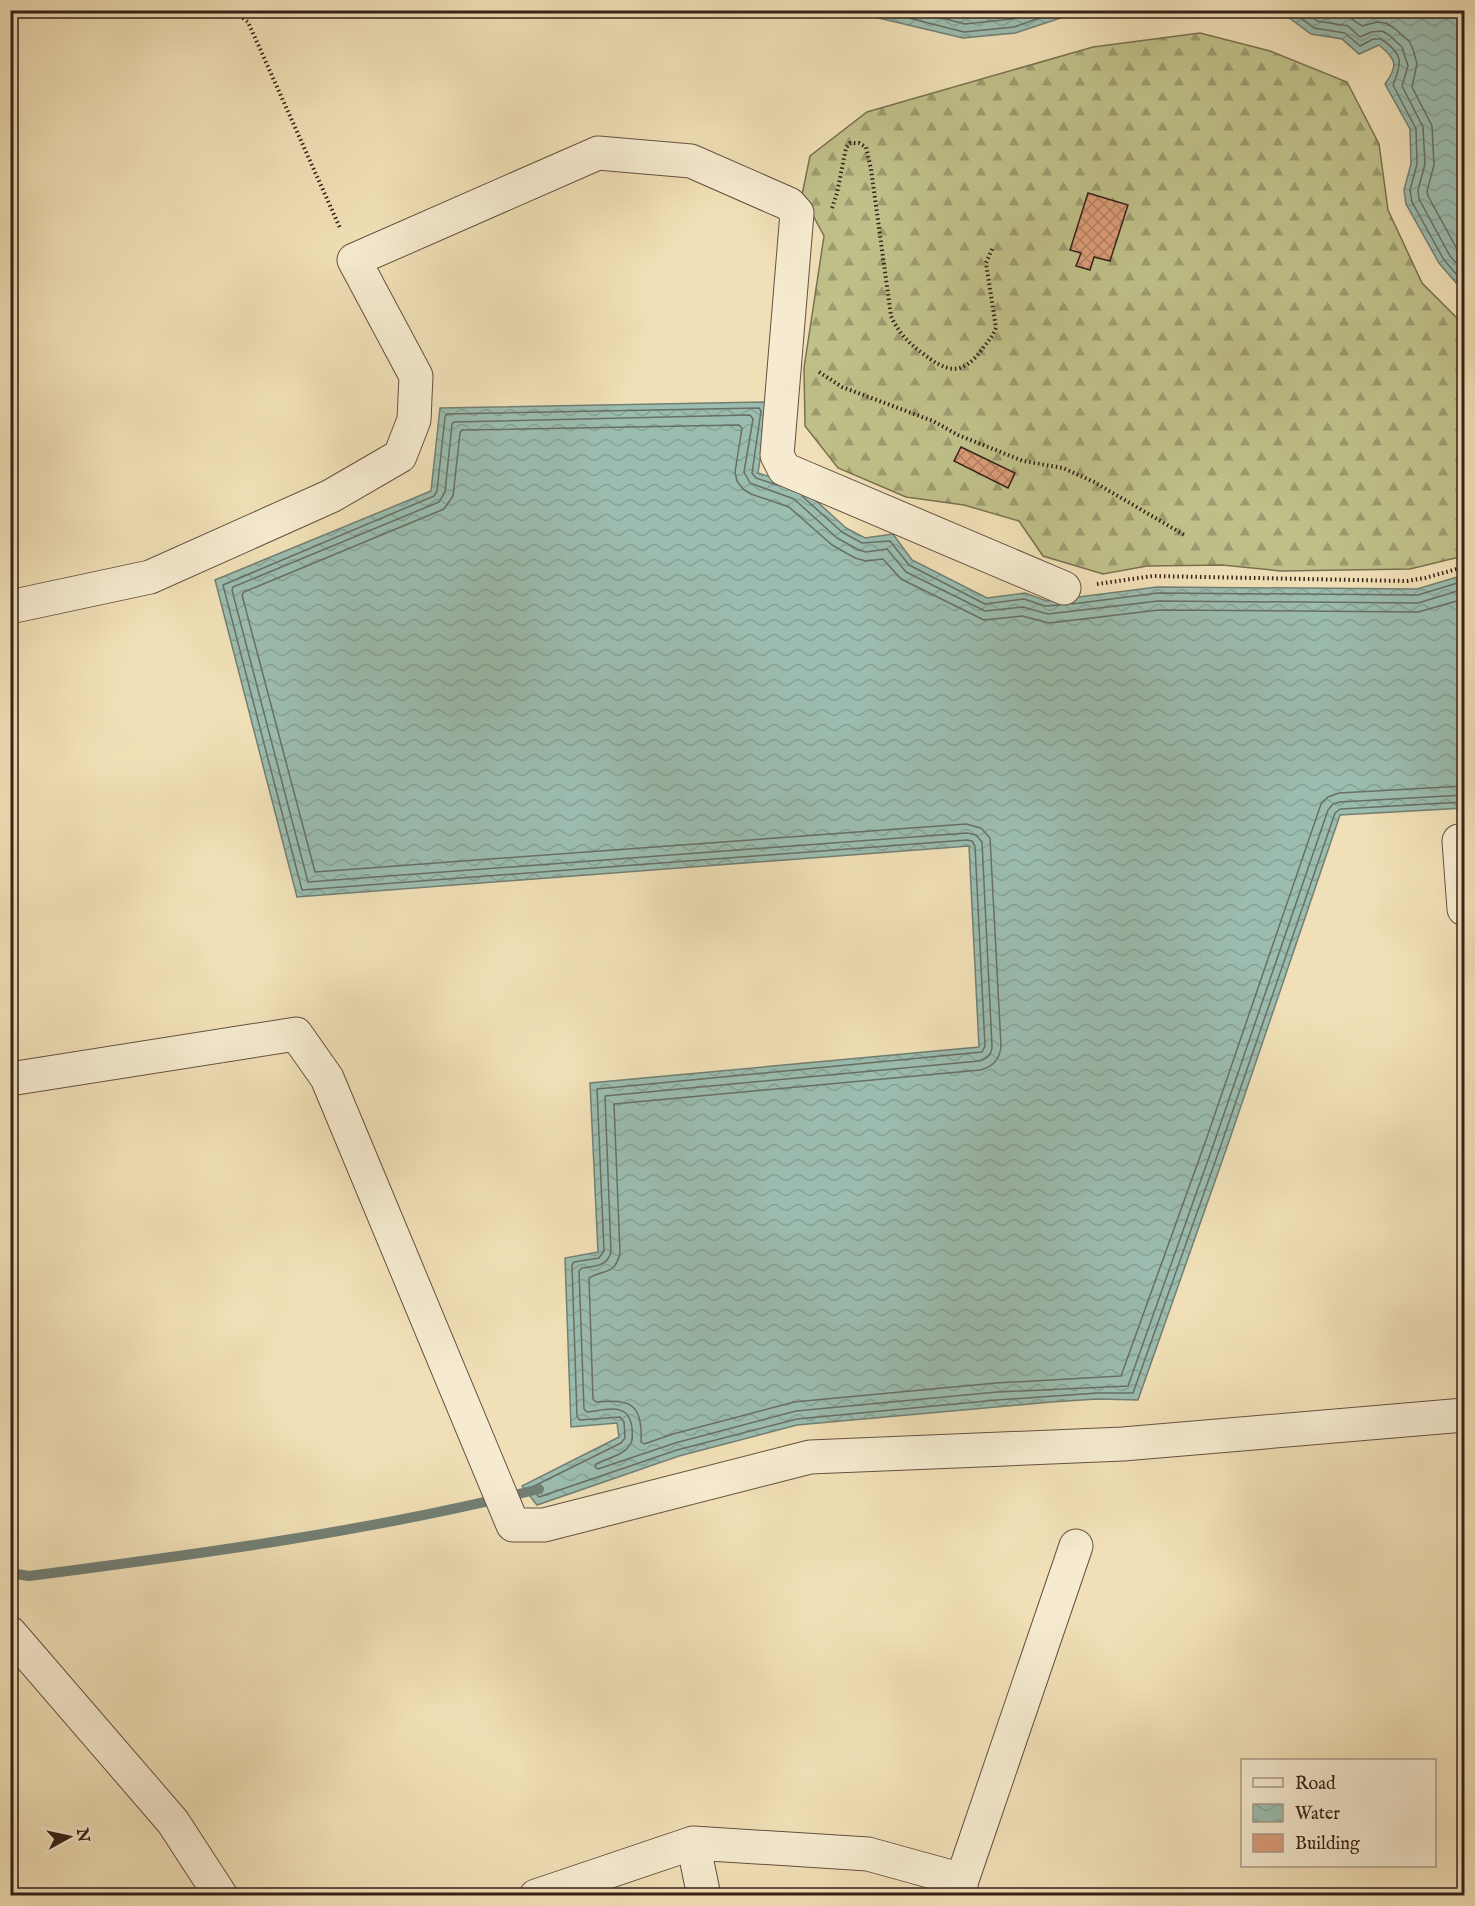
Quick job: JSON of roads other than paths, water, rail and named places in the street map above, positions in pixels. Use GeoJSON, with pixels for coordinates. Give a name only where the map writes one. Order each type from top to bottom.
{"type":"FeatureCollection","features":[{"type":"Feature","properties":{"kind":"street"},"geometry":{"type":"LineString","coordinates":[[10,607],[150,577],[331,496],[400,456],[414,420],[416,376],[354,260],[598,153],[691,161],[789,204],[797,213],[777,455],[784,468],[1064,588]]}},
{"type":"Feature","properties":{"kind":"street"},"geometry":{"type":"LineString","coordinates":[[1459,841],[1464,909]]}},
{"type":"Feature","properties":{"kind":"street"},"geometry":{"type":"LineString","coordinates":[[10,1079],[296,1034],[327,1078],[513,1525],[544,1525],[810,1457],[1123,1444],[1464,1415]]}},
{"type":"Feature","properties":{"kind":"street"},"geometry":{"type":"LineString","coordinates":[[536,1896],[693,1843],[868,1854],[961,1888],[1076,1546]]}},
{"type":"Feature","properties":{"kind":"street"},"geometry":{"type":"LineString","coordinates":[[10,1633],[173,1822],[220,1896]]}},
{"type":"Feature","properties":{"kind":"street"},"geometry":{"type":"LineString","coordinates":[[693,1843],[704,1896]]}},
{"type":"Feature","properties":{"kind":"water"},"geometry":{"type":"Polygon","coordinates":[[[849,11],[1082,11],[1015,33],[963,38],[849,11]]]}},
{"type":"Feature","properties":{"kind":"water"},"geometry":{"type":"Polygon","coordinates":[[[1280,11],[1464,11],[1464,292],[1439,263],[1406,204],[1404,190],[1411,164],[1410,129],[1385,84],[1394,67],[1392,58],[1379,45],[1359,54],[1342,39],[1311,34],[1280,11]]]}},
{"type":"Feature","properties":{"kind":"water"},"geometry":{"type":"Polygon","coordinates":[[[769,402],[758,473],[801,487],[846,528],[865,538],[893,534],[912,560],[987,598],[1025,593],[1047,601],[1157,587],[1417,589],[1464,575],[1464,808],[1340,815],[1138,1400],[1097,1399],[1051,1402],[797,1425],[679,1456],[537,1505],[522,1486],[619,1437],[617,1423],[571,1427],[565,1258],[598,1252],[590,1083],[979,1047],[969,846],[297,897],[215,580],[431,491],[440,408],[769,402]]]}},
{"type":"Feature","properties":{"kind":"waterway"},"geometry":{"type":"LineString","coordinates":[[10,1573],[29,1576],[286,1540],[413,1517],[539,1489]]}}]}
